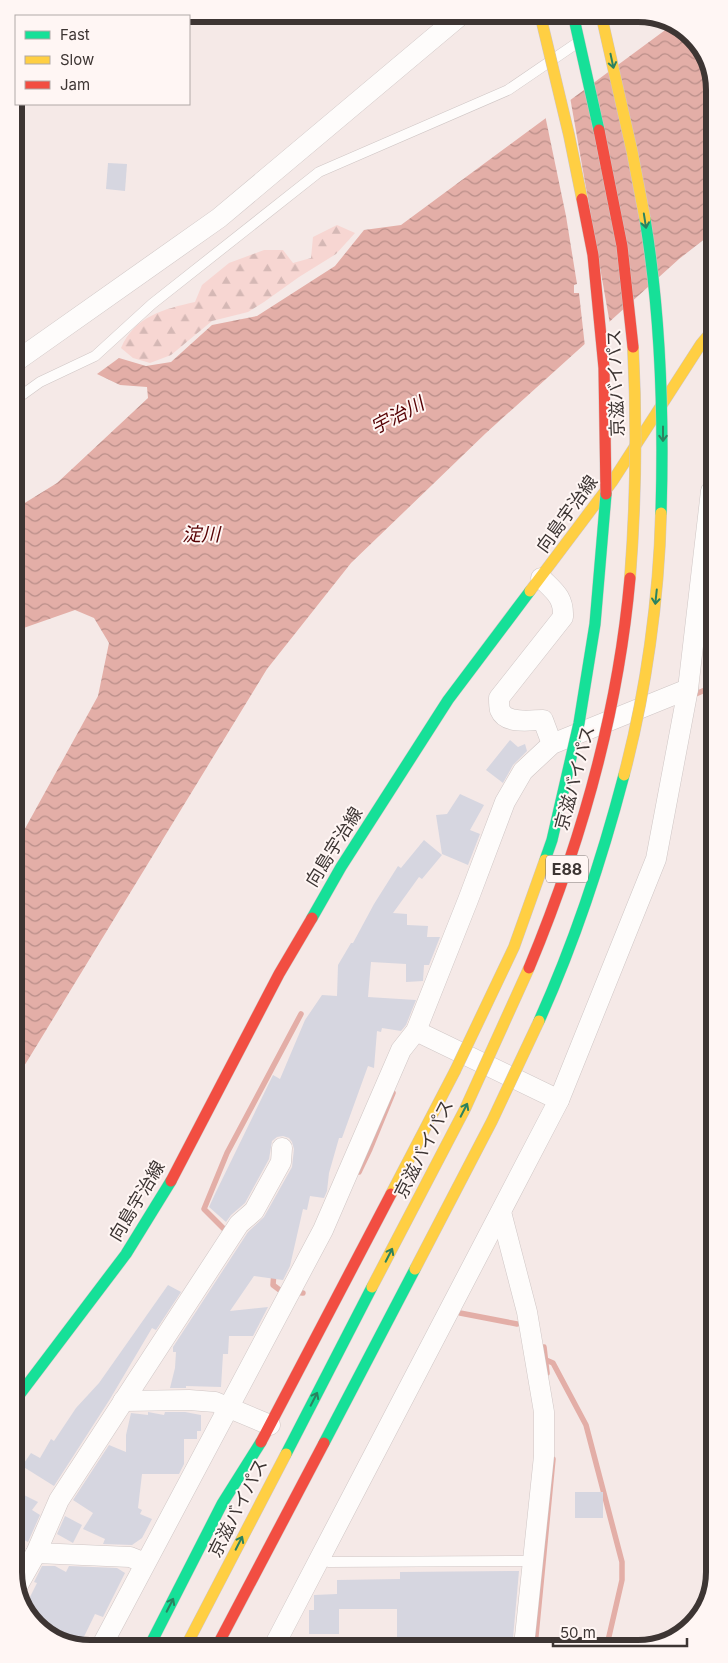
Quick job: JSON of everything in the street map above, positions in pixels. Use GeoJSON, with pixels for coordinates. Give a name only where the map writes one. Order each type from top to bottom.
{"type":"FeatureCollection","features":[{"type":"Feature","properties":{"kind":"main road"},"geometry":{"type":"LineString","coordinates":[[153,1640],[222,1504],[270,1425],[469,1044],[514,947],[552,840],[579,723],[595,624],[606,503],[604,368],[593,255],[569,135],[542,23]]}},
{"type":"Feature","properties":{"kind":"main road","name":"京滋バイパス"},"geometry":{"type":"LineString","coordinates":[[188,1640],[497,1043],[532,963],[562,886],[584,819],[600,761],[618,678],[629,595],[635,477],[634,381],[630,313],[618,223],[575,23]]}},
{"type":"Feature","properties":{"kind":"main road","name":"E88"},"geometry":{"type":"LineString","coordinates":[[220,1640],[492,1121],[524,1055],[582,917],[612,822],[632,745],[646,672],[657,592],[663,483],[662,385],[655,289],[645,222],[603,23]]}},
{"type":"Feature","properties":{"kind":"main road","name":"向島宇治線"},"geometry":{"type":"LineString","coordinates":[[22,1391],[126,1254],[168,1186],[279,974],[341,867],[448,700],[612,482],[706,338]]}},
{"type":"Feature","properties":{"kind":"main road"},"geometry":{"type":"LineString","coordinates":[[240,1497],[259,1445]]}},
{"type":"Feature","properties":{"kind":"main road"},"geometry":{"type":"LineString","coordinates":[[199,1640],[223,1549]]}},
{"type":"Feature","properties":{"kind":"street"},"geometry":{"type":"LineString","coordinates":[[23,356],[219,218],[451,23]]}},
{"type":"Feature","properties":{"kind":"street"},"geometry":{"type":"LineString","coordinates":[[277,1640],[559,1100],[656,859],[688,689],[706,534]]}},
{"type":"Feature","properties":{"kind":"street"},"geometry":{"type":"LineString","coordinates":[[541,578],[560,597],[564,606],[563,617],[499,698],[501,712],[507,718],[543,720],[552,744]]}},
{"type":"Feature","properties":{"kind":"street"},"geometry":{"type":"LineString","coordinates":[[105,1640],[323,1230],[401,1050],[416,1031],[505,802],[523,771],[552,744],[688,689]]}},
{"type":"Feature","properties":{"kind":"street"},"geometry":{"type":"LineString","coordinates":[[416,1031],[559,1100]]}},
{"type":"Feature","properties":{"kind":"street"},"geometry":{"type":"LineString","coordinates":[[23,1576],[36,1552],[59,1500],[239,1224],[254,1211],[281,1162],[282,1148]]}},
{"type":"Feature","properties":{"kind":"street"},"geometry":{"type":"LineString","coordinates":[[501,1212],[528,1312],[544,1412],[544,1456],[525,1640]]}},
{"type":"Feature","properties":{"kind":"street"},"geometry":{"type":"LineString","coordinates":[[123,1401],[188,1400],[215,1402],[270,1425]]}},
{"type":"Feature","properties":{"kind":"street"},"geometry":{"type":"LineString","coordinates":[[36,1552],[130,1557],[145,1563]]}},
{"type":"Feature","properties":{"kind":"lane"},"geometry":{"type":"LineString","coordinates":[[23,394],[40,382],[95,356],[152,304],[319,172],[508,90],[587,36]]}},
{"type":"Feature","properties":{"kind":"lane"},"geometry":{"type":"LineString","coordinates":[[320,1559],[329,1562],[533,1561]]}},
{"type":"Feature","properties":{"kind":"green space"},"geometry":{"type":"Polygon","coordinates":[[[337,225],[355,233],[336,254],[248,312],[212,321],[171,355],[150,363],[133,358],[121,348],[134,328],[142,321],[162,311],[195,302],[202,285],[229,263],[264,250],[283,250],[293,263],[311,258],[313,237],[337,225]]]}},
{"type":"Feature","properties":{"kind":"water","name":"淀川"},"geometry":{"type":"Polygon","coordinates":[[[666,29],[679,37],[691,49],[698,61],[702,69],[706,91],[706,238],[679,259],[486,433],[351,563],[267,669],[22,1068],[22,833],[98,696],[109,643],[94,618],[75,610],[23,628],[23,504],[57,483],[148,398],[147,387],[120,385],[97,374],[119,358],[146,366],[171,362],[212,325],[257,316],[335,266],[364,230],[401,225],[666,29]]]}},
{"type":"Feature","properties":{"kind":"pier"},"geometry":{"type":"Polygon","coordinates":[[[570,97],[610,324],[585,347],[579,293],[574,293],[574,285],[577,284],[566,216],[545,115],[570,97]]]}},
{"type":"Feature","properties":{"kind":"building"},"geometry":{"type":"Polygon","coordinates":[[[108,163],[127,164],[125,191],[106,189],[108,163]]]}},
{"type":"Feature","properties":{"kind":"building"},"geometry":{"type":"Polygon","coordinates":[[[510,740],[518,747],[525,744],[527,751],[513,765],[503,783],[486,770],[510,740]]]}},
{"type":"Feature","properties":{"kind":"building"},"geometry":{"type":"Polygon","coordinates":[[[460,794],[484,805],[470,830],[480,834],[468,865],[442,854],[436,815],[447,814],[460,794]]]}},
{"type":"Feature","properties":{"kind":"building"},"geometry":{"type":"Polygon","coordinates":[[[424,840],[442,855],[422,879],[419,877],[393,913],[407,914],[407,925],[428,926],[427,937],[440,937],[429,965],[424,965],[423,981],[406,982],[406,964],[371,962],[368,997],[416,1000],[406,1025],[401,1031],[382,1028],[381,1032],[377,1031],[374,1068],[368,1066],[342,1138],[339,1138],[324,1198],[310,1196],[307,1210],[303,1209],[290,1266],[283,1280],[254,1276],[230,1311],[268,1307],[253,1336],[229,1336],[228,1354],[223,1354],[221,1387],[186,1386],[186,1388],[170,1388],[175,1368],[176,1352],[173,1352],[173,1347],[248,1232],[264,1217],[292,1167],[294,1149],[292,1142],[289,1138],[283,1136],[277,1137],[272,1141],[269,1159],[245,1203],[226,1222],[209,1207],[215,1194],[273,1075],[280,1079],[305,1020],[322,995],[337,996],[338,965],[398,866],[401,868],[424,840]]]}},
{"type":"Feature","properties":{"kind":"building"},"geometry":{"type":"Polygon","coordinates":[[[168,1285],[181,1292],[156,1330],[152,1328],[110,1399],[54,1486],[22,1466],[31,1453],[40,1458],[51,1439],[54,1441],[76,1408],[99,1383],[168,1285]]]}},
{"type":"Feature","properties":{"kind":"building"},"geometry":{"type":"Polygon","coordinates":[[[148,1412],[164,1415],[165,1412],[185,1412],[201,1415],[201,1431],[197,1431],[197,1439],[184,1439],[184,1464],[179,1474],[142,1474],[138,1508],[142,1510],[140,1514],[152,1519],[142,1538],[132,1545],[103,1544],[105,1539],[83,1529],[93,1513],[73,1500],[109,1445],[126,1452],[126,1435],[131,1413],[148,1415],[148,1412]]]}},
{"type":"Feature","properties":{"kind":"building"},"geometry":{"type":"Polygon","coordinates":[[[575,1492],[603,1492],[603,1518],[575,1518],[575,1492]]]}},
{"type":"Feature","properties":{"kind":"building"},"geometry":{"type":"Polygon","coordinates":[[[22,1494],[38,1502],[32,1510],[40,1515],[28,1542],[22,1539],[22,1494]]]}},
{"type":"Feature","properties":{"kind":"building"},"geometry":{"type":"Polygon","coordinates":[[[65,1516],[82,1525],[73,1543],[57,1534],[65,1516]]]}},
{"type":"Feature","properties":{"kind":"building"},"geometry":{"type":"Polygon","coordinates":[[[42,1566],[55,1566],[66,1572],[69,1566],[117,1568],[125,1573],[103,1617],[95,1614],[83,1640],[69,1637],[49,1626],[34,1610],[29,1600],[37,1583],[34,1582],[42,1566]]]}},
{"type":"Feature","properties":{"kind":"building"},"geometry":{"type":"Polygon","coordinates":[[[519,1571],[513,1638],[465,1637],[465,1640],[401,1640],[401,1637],[397,1637],[397,1609],[339,1609],[339,1634],[309,1634],[309,1610],[314,1610],[314,1595],[337,1594],[337,1580],[400,1579],[400,1572],[519,1571]]]}},
{"type":"Feature","properties":{"kind":"waterway"},"geometry":{"type":"LineString","coordinates":[[691,696],[706,690]]}},
{"type":"Feature","properties":{"kind":"waterway"},"geometry":{"type":"LineString","coordinates":[[226,1231],[204,1209],[227,1153],[301,1014]]}},
{"type":"Feature","properties":{"kind":"waterway"},"geometry":{"type":"LineString","coordinates":[[359,1172],[393,1093]]}},
{"type":"Feature","properties":{"kind":"waterway"},"geometry":{"type":"LineString","coordinates":[[274,1272],[273,1285],[281,1291],[303,1293]]}},
{"type":"Feature","properties":{"kind":"waterway"},"geometry":{"type":"LineString","coordinates":[[460,1313],[517,1324]]}},
{"type":"Feature","properties":{"kind":"waterway"},"geometry":{"type":"LineString","coordinates":[[544,1347],[547,1373]]}},
{"type":"Feature","properties":{"kind":"waterway"},"geometry":{"type":"LineString","coordinates":[[546,1360],[553,1363],[586,1425],[622,1562],[622,1580],[608,1640]]}},
{"type":"Feature","properties":{"kind":"waterway"},"geometry":{"type":"LineString","coordinates":[[536,1640],[553,1459]]}},
{"type":"Feature","properties":{"kind":"traffic: fast"},"geometry":{"type":"LineString","coordinates":[[575,23],[599,130]]}},
{"type":"Feature","properties":{"kind":"traffic: fast"},"geometry":{"type":"LineString","coordinates":[[645,219],[658,329],[662,440],[661,513]]}},
{"type":"Feature","properties":{"kind":"traffic: fast"},"geometry":{"type":"LineString","coordinates":[[545,860],[552,840],[579,723],[595,624],[606,494]]}},
{"type":"Feature","properties":{"kind":"traffic: fast"},"geometry":{"type":"LineString","coordinates":[[312,918],[341,867],[448,700],[530,591]]}},
{"type":"Feature","properties":{"kind":"traffic: fast"},"geometry":{"type":"LineString","coordinates":[[539,1021],[587,900],[624,775]]}},
{"type":"Feature","properties":{"kind":"traffic: fast"},"geometry":{"type":"LineString","coordinates":[[22,1391],[126,1254],[171,1181]]}},
{"type":"Feature","properties":{"kind":"traffic: fast"},"geometry":{"type":"LineString","coordinates":[[324,1443],[415,1269]]}},
{"type":"Feature","properties":{"kind":"traffic: fast"},"geometry":{"type":"LineString","coordinates":[[286,1454],[372,1287]]}},
{"type":"Feature","properties":{"kind":"traffic: fast"},"geometry":{"type":"LineString","coordinates":[[153,1640],[222,1504],[261,1442]]}},
{"type":"Feature","properties":{"kind":"traffic: slow"},"geometry":{"type":"LineString","coordinates":[[542,23],[582,199]]}},
{"type":"Feature","properties":{"kind":"traffic: slow"},"geometry":{"type":"LineString","coordinates":[[603,23],[632,151],[645,219]]}},
{"type":"Feature","properties":{"kind":"traffic: slow"},"geometry":{"type":"LineString","coordinates":[[530,591],[612,482],[706,338]]}},
{"type":"Feature","properties":{"kind":"traffic: slow"},"geometry":{"type":"LineString","coordinates":[[630,578],[635,462],[633,347]]}},
{"type":"Feature","properties":{"kind":"traffic: slow"},"geometry":{"type":"LineString","coordinates":[[624,775],[639,711],[650,645],[660,545],[661,513]]}},
{"type":"Feature","properties":{"kind":"traffic: slow"},"geometry":{"type":"LineString","coordinates":[[455,1071],[514,947],[545,860]]}},
{"type":"Feature","properties":{"kind":"traffic: slow"},"geometry":{"type":"LineString","coordinates":[[372,1287],[465,1109],[529,968]]}},
{"type":"Feature","properties":{"kind":"traffic: slow"},"geometry":{"type":"LineString","coordinates":[[415,1269],[492,1121],[539,1021]]}},
{"type":"Feature","properties":{"kind":"traffic: slow"},"geometry":{"type":"LineString","coordinates":[[391,1194],[455,1071]]}},
{"type":"Feature","properties":{"kind":"traffic: slow"},"geometry":{"type":"LineString","coordinates":[[189,1640],[286,1454]]}},
{"type":"Feature","properties":{"kind":"traffic: jam"},"geometry":{"type":"LineString","coordinates":[[599,130],[622,246],[633,347]]}},
{"type":"Feature","properties":{"kind":"traffic: jam"},"geometry":{"type":"LineString","coordinates":[[582,199],[593,255],[604,368],[606,494]]}},
{"type":"Feature","properties":{"kind":"traffic: jam"},"geometry":{"type":"LineString","coordinates":[[529,968],[548,921],[581,826],[594,777],[616,679],[630,578]]}},
{"type":"Feature","properties":{"kind":"traffic: jam"},"geometry":{"type":"LineString","coordinates":[[171,1181],[279,974],[312,918]]}},
{"type":"Feature","properties":{"kind":"traffic: jam"},"geometry":{"type":"LineString","coordinates":[[261,1442],[391,1194]]}},
{"type":"Feature","properties":{"kind":"traffic: jam"},"geometry":{"type":"LineString","coordinates":[[220,1640],[324,1443]]}},
{"type":"Feature","properties":{"kind":"water label","name":"宇治川"},"geometry":{"type":"Point","coordinates":[397,415]}}]}
